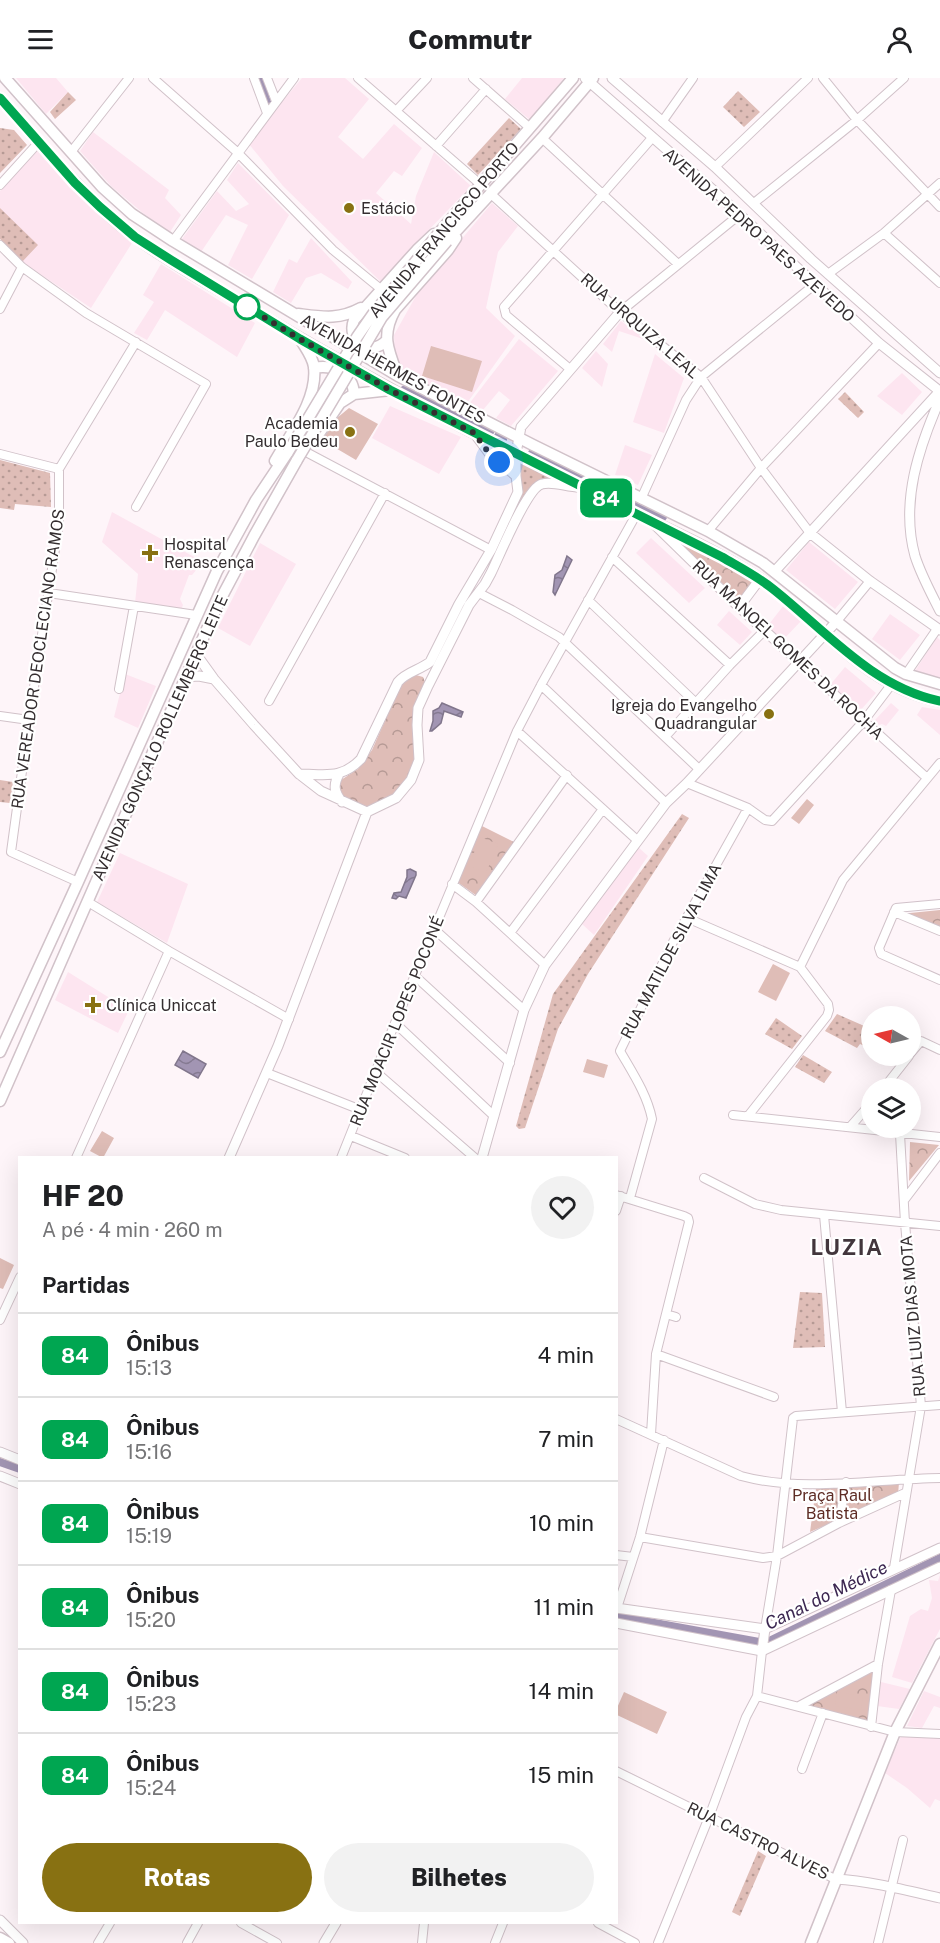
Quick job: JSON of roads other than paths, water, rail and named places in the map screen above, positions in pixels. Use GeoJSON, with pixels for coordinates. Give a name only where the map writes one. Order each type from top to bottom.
{"type":"FeatureCollection","features":[{"type":"Feature","properties":{"kind":"main road","name":"AVENIDA HERMES FONTES"},"geometry":{"type":"LineString","coordinates":[[5,78],[102,188],[132,214],[173,241],[398,376],[708,531],[763,563],[895,668],[906,674],[940,684]]}},
{"type":"Feature","properties":{"kind":"main road","name":"AVENIDA FRANCISCO PORTO"},"geometry":{"type":"LineString","coordinates":[[443,238],[445,224],[573,78]]}},
{"type":"Feature","properties":{"kind":"main road","name":"AVENIDA FRANCISCO PORTO"},"geometry":{"type":"LineString","coordinates":[[288,452],[373,314],[443,238],[466,220],[492,194],[542,138],[589,79]]}},
{"type":"Feature","properties":{"kind":"main road","name":"AVENIDA HERMES FONTES"},"geometry":{"type":"LineString","coordinates":[[0,98],[75,183],[135,237],[300,339],[390,390],[702,546],[760,579],[857,661],[891,685],[908,693],[940,701]]}},
{"type":"Feature","properties":{"kind":"main road"},"geometry":{"type":"LineString","coordinates":[[398,376],[386,341],[387,327],[395,310],[448,250],[466,220]]}},
{"type":"Feature","properties":{"kind":"main road"},"geometry":{"type":"LineString","coordinates":[[386,341],[373,348],[354,339],[351,332],[354,320],[417,250],[445,224]]}},
{"type":"Feature","properties":{"kind":"main road","name":"AVENIDA GONÇALO ROLLEMBERG LEITE"},"geometry":{"type":"LineString","coordinates":[[0,1101],[218,604],[297,460],[382,317],[443,238]]}},
{"type":"Feature","properties":{"kind":"main road"},"geometry":{"type":"LineString","coordinates":[[293,314],[336,318],[369,303]]}},
{"type":"Feature","properties":{"kind":"main road"},"geometry":{"type":"LineString","coordinates":[[256,500],[271,467],[312,395],[314,368],[300,339]]}},
{"type":"Feature","properties":{"kind":"main road"},"geometry":{"type":"LineString","coordinates":[[314,368],[327,366],[340,371],[352,382],[354,394]]}},
{"type":"Feature","properties":{"kind":"main road"},"geometry":{"type":"LineString","coordinates":[[279,492],[340,403],[354,394],[390,390]]}},
{"type":"Feature","properties":{"kind":"main road","name":"AVENIDA GONÇALO ROLLEMBERG LEITE"},"geometry":{"type":"LineString","coordinates":[[0,1052],[217,571],[256,500],[288,452]]}},
{"type":"Feature","properties":{"kind":"main road"},"geometry":{"type":"LineString","coordinates":[[811,1943],[895,1732],[940,1644]]}},
{"type":"Feature","properties":{"kind":"main road"},"geometry":{"type":"LineString","coordinates":[[0,1938],[9,1943]]}},
{"type":"Feature","properties":{"kind":"street"},"geometry":{"type":"LineString","coordinates":[[71,152],[129,78]]}},
{"type":"Feature","properties":{"kind":"street"},"geometry":{"type":"LineString","coordinates":[[153,78],[237,152],[329,245],[382,290]]}},
{"type":"Feature","properties":{"kind":"street"},"geometry":{"type":"LineString","coordinates":[[254,78],[267,113]]}},
{"type":"Feature","properties":{"kind":"street"},"geometry":{"type":"LineString","coordinates":[[267,78],[276,101]]}},
{"type":"Feature","properties":{"kind":"street"},"geometry":{"type":"LineString","coordinates":[[173,241],[294,78]]}},
{"type":"Feature","properties":{"kind":"street"},"geometry":{"type":"LineString","coordinates":[[358,78],[480,184]]}},
{"type":"Feature","properties":{"kind":"street"},"geometry":{"type":"LineString","coordinates":[[396,111],[427,78]]}},
{"type":"Feature","properties":{"kind":"street"},"geometry":{"type":"LineString","coordinates":[[473,78],[530,128]]}},
{"type":"Feature","properties":{"kind":"street","name":"AVENIDA PEDRO PAES AZEVEDO"},"geometry":{"type":"LineString","coordinates":[[612,78],[715,167],[811,259],[940,373]]}},
{"type":"Feature","properties":{"kind":"street"},"geometry":{"type":"LineString","coordinates":[[662,122],[693,78]]}},
{"type":"Feature","properties":{"kind":"street"},"geometry":{"type":"LineString","coordinates":[[715,167],[808,78]]}},
{"type":"Feature","properties":{"kind":"street"},"geometry":{"type":"LineString","coordinates":[[823,78],[857,120],[940,207]]}},
{"type":"Feature","properties":{"kind":"street"},"geometry":{"type":"LineString","coordinates":[[754,203],[857,120],[904,78]]}},
{"type":"Feature","properties":{"kind":"street","name":"AVENIDA PEDRO PAES AZEVEDO"},"geometry":{"type":"LineString","coordinates":[[589,79],[652,138],[713,189],[879,343],[939,390]]}},
{"type":"Feature","properties":{"kind":"street"},"geometry":{"type":"LineString","coordinates":[[436,146],[486,89]]}},
{"type":"Feature","properties":{"kind":"street"},"geometry":{"type":"LineString","coordinates":[[542,138],[678,264]]}},
{"type":"Feature","properties":{"kind":"street"},"geometry":{"type":"LineString","coordinates":[[570,369],[506,315],[504,311],[506,304],[652,138]]}},
{"type":"Feature","properties":{"kind":"street"},"geometry":{"type":"LineString","coordinates":[[0,184],[39,142]]}},
{"type":"Feature","properties":{"kind":"street"},"geometry":{"type":"LineString","coordinates":[[713,189],[723,188],[729,180]]}},
{"type":"Feature","properties":{"kind":"street"},"geometry":{"type":"LineString","coordinates":[[828,274],[884,232],[940,183]]}},
{"type":"Feature","properties":{"kind":"street","name":"RUA URQUIZA LEAL"},"geometry":{"type":"LineString","coordinates":[[492,194],[620,312],[700,377],[761,468],[810,534]]}},
{"type":"Feature","properties":{"kind":"street"},"geometry":{"type":"LineString","coordinates":[[230,1156],[289,1019],[367,813],[403,792],[416,769],[419,752],[417,715],[428,686],[469,606],[491,573],[513,517],[518,492],[516,453],[521,427],[620,312],[739,215]]}},
{"type":"Feature","properties":{"kind":"street"},"geometry":{"type":"LineString","coordinates":[[884,232],[940,283]]}},
{"type":"Feature","properties":{"kind":"street"},"geometry":{"type":"LineString","coordinates":[[0,245],[22,267],[86,313],[206,384],[136,507]]}},
{"type":"Feature","properties":{"kind":"street"},"geometry":{"type":"LineString","coordinates":[[797,269],[801,260],[811,259]]}},
{"type":"Feature","properties":{"kind":"street"},"geometry":{"type":"LineString","coordinates":[[0,309],[22,267]]}},
{"type":"Feature","properties":{"kind":"street"},"geometry":{"type":"LineString","coordinates":[[641,499],[686,400],[700,377],[814,285]]}},
{"type":"Feature","properties":{"kind":"street"},"geometry":{"type":"LineString","coordinates":[[0,454],[59,469],[136,342]]}},
{"type":"Feature","properties":{"kind":"street"},"geometry":{"type":"LineString","coordinates":[[708,531],[761,468],[879,343]]}},
{"type":"Feature","properties":{"kind":"street"},"geometry":{"type":"LineString","coordinates":[[774,572],[939,390]]}},
{"type":"Feature","properties":{"kind":"street"},"geometry":{"type":"LineString","coordinates":[[939,390],[919,452],[910,499],[910,525],[915,555],[940,611]]}},
{"type":"Feature","properties":{"kind":"street"},"geometry":{"type":"LineString","coordinates":[[474,433],[489,453],[516,476]]}},
{"type":"Feature","properties":{"kind":"street"},"geometry":{"type":"LineString","coordinates":[[306,452],[491,550]]}},
{"type":"Feature","properties":{"kind":"street","name":"RUA VEREADOR DEOCLECIANO RAMOS"},"geometry":{"type":"LineString","coordinates":[[59,469],[59,523],[11,852],[78,882]]}},
{"type":"Feature","properties":{"kind":"street"},"geometry":{"type":"LineString","coordinates":[[299,774],[339,774],[354,766],[360,759],[400,678],[430,662],[459,604],[491,550],[539,484],[585,487]]}},
{"type":"Feature","properties":{"kind":"street"},"geometry":{"type":"LineString","coordinates":[[269,701],[385,494]]}},
{"type":"Feature","properties":{"kind":"street","name":"RUA MOACIR LOPES POCONÉ"},"geometry":{"type":"LineString","coordinates":[[342,1156],[452,884],[517,731],[637,513]]}},
{"type":"Feature","properties":{"kind":"street","name":"RUA MANOEL GOMES DA ROCHA"},"geometry":{"type":"LineString","coordinates":[[650,520],[764,631],[927,778]]}},
{"type":"Feature","properties":{"kind":"street"},"geometry":{"type":"LineString","coordinates":[[810,534],[870,581],[939,630],[906,674]]}},
{"type":"Feature","properties":{"kind":"street"},"geometry":{"type":"LineString","coordinates":[[612,557],[730,665]]}},
{"type":"Feature","properties":{"kind":"street"},"geometry":{"type":"LineString","coordinates":[[739,607],[760,579]]}},
{"type":"Feature","properties":{"kind":"street"},"geometry":{"type":"LineString","coordinates":[[483,1156],[524,1010],[545,966],[666,802],[687,783],[837,621],[870,581]]}},
{"type":"Feature","properties":{"kind":"street"},"geometry":{"type":"LineString","coordinates":[[49,593],[196,615]]}},
{"type":"Feature","properties":{"kind":"street"},"geometry":{"type":"LineString","coordinates":[[478,593],[566,642],[699,769]]}},
{"type":"Feature","properties":{"kind":"street"},"geometry":{"type":"LineString","coordinates":[[588,600],[696,703]]}},
{"type":"Feature","properties":{"kind":"street"},"geometry":{"type":"LineString","coordinates":[[119,689],[134,606]]}},
{"type":"Feature","properties":{"kind":"street"},"geometry":{"type":"LineString","coordinates":[[664,737],[764,631]]}},
{"type":"Feature","properties":{"kind":"street"},"geometry":{"type":"LineString","coordinates":[[196,654],[214,679],[299,774],[313,787],[367,813]]}},
{"type":"Feature","properties":{"kind":"street"},"geometry":{"type":"LineString","coordinates":[[412,672],[422,675],[428,686]]}},
{"type":"Feature","properties":{"kind":"street"},"geometry":{"type":"LineString","coordinates":[[185,677],[199,676],[214,679]]}},
{"type":"Feature","properties":{"kind":"street"},"geometry":{"type":"LineString","coordinates":[[541,685],[666,802]]}},
{"type":"Feature","properties":{"kind":"street"},"geometry":{"type":"LineString","coordinates":[[687,783],[748,808],[765,820],[772,821],[863,722],[891,685]]}},
{"type":"Feature","properties":{"kind":"street"},"geometry":{"type":"LineString","coordinates":[[0,716],[29,720]]}},
{"type":"Feature","properties":{"kind":"street"},"geometry":{"type":"LineString","coordinates":[[517,731],[637,840]]}},
{"type":"Feature","properties":{"kind":"street"},"geometry":{"type":"LineString","coordinates":[[800,967],[843,880],[940,763]]}},
{"type":"Feature","properties":{"kind":"street"},"geometry":{"type":"LineString","coordinates":[[339,774],[334,789],[342,802]]}},
{"type":"Feature","properties":{"kind":"street"},"geometry":{"type":"LineString","coordinates":[[476,902],[567,775]]}},
{"type":"Feature","properties":{"kind":"street","name":"RUA MATILDE SILVA LIMA"},"geometry":{"type":"LineString","coordinates":[[630,1198],[652,1119],[651,1111],[641,1089],[620,1050],[687,918],[748,808]]}},
{"type":"Feature","properties":{"kind":"street"},"geometry":{"type":"LineString","coordinates":[[510,933],[603,809]]}},
{"type":"Feature","properties":{"kind":"street"},"geometry":{"type":"LineString","coordinates":[[452,884],[476,902],[545,966]]}},
{"type":"Feature","properties":{"kind":"street"},"geometry":{"type":"LineString","coordinates":[[88,902],[289,1019]]}},
{"type":"Feature","properties":{"kind":"street"},"geometry":{"type":"LineString","coordinates":[[940,904],[899,907],[894,912],[879,948],[881,954],[940,980]]}},
{"type":"Feature","properties":{"kind":"street"},"geometry":{"type":"LineString","coordinates":[[894,912],[940,931]]}},
{"type":"Feature","properties":{"kind":"street"},"geometry":{"type":"LineString","coordinates":[[687,918],[800,967],[830,1010],[748,1116]]}},
{"type":"Feature","properties":{"kind":"street"},"geometry":{"type":"LineString","coordinates":[[434,929],[524,1010]]}},
{"type":"Feature","properties":{"kind":"street"},"geometry":{"type":"LineString","coordinates":[[77,1156],[169,951]]}},
{"type":"Feature","properties":{"kind":"street"},"geometry":{"type":"LineString","coordinates":[[415,976],[510,1063]]}},
{"type":"Feature","properties":{"kind":"street"},"geometry":{"type":"LineString","coordinates":[[395,1023],[494,1116]]}},
{"type":"Feature","properties":{"kind":"street"},"geometry":{"type":"LineString","coordinates":[[921,1041],[940,1050]]}},
{"type":"Feature","properties":{"kind":"street"},"geometry":{"type":"LineString","coordinates":[[892,1078],[901,1066]]}},
{"type":"Feature","properties":{"kind":"street"},"geometry":{"type":"LineString","coordinates":[[376,1072],[473,1156]]}},
{"type":"Feature","properties":{"kind":"street"},"geometry":{"type":"LineString","coordinates":[[267,1073],[361,1110]]}},
{"type":"Feature","properties":{"kind":"street"},"geometry":{"type":"LineString","coordinates":[[850,1127],[861,1114]]}},
{"type":"Feature","properties":{"kind":"street"},"geometry":{"type":"LineString","coordinates":[[733,1115],[861,1129]]}},
{"type":"Feature","properties":{"kind":"street"},"geometry":{"type":"LineString","coordinates":[[351,1136],[400,1156]]}},
{"type":"Feature","properties":{"kind":"street"},"geometry":{"type":"LineString","coordinates":[[921,1136],[940,1137]]}},
{"type":"Feature","properties":{"kind":"street","name":"RUA LUIZ DIAS MOTA"},"geometry":{"type":"LineString","coordinates":[[894,1568],[921,1406],[905,1223],[900,1138]]}},
{"type":"Feature","properties":{"kind":"street"},"geometry":{"type":"LineString","coordinates":[[905,1199],[940,1153]]}},
{"type":"Feature","properties":{"kind":"street"},"geometry":{"type":"LineString","coordinates":[[704,1178],[755,1204],[781,1210],[940,1226]]}},
{"type":"Feature","properties":{"kind":"street"},"geometry":{"type":"LineString","coordinates":[[619,1195],[684,1216],[689,1222],[656,1354],[651,1434]]}},
{"type":"Feature","properties":{"kind":"street"},"geometry":{"type":"LineString","coordinates":[[824,1215],[842,1412]]}},
{"type":"Feature","properties":{"kind":"street"},"geometry":{"type":"LineString","coordinates":[[0,1320],[18,1281]]}},
{"type":"Feature","properties":{"kind":"street"},"geometry":{"type":"LineString","coordinates":[[666,1314],[676,1317]]}},
{"type":"Feature","properties":{"kind":"street"},"geometry":{"type":"LineString","coordinates":[[656,1354],[774,1397]]}},
{"type":"Feature","properties":{"kind":"street"},"geometry":{"type":"LineString","coordinates":[[658,1943],[746,1718],[757,1696],[777,1556],[793,1418],[940,1405]]}},
{"type":"Feature","properties":{"kind":"street"},"geometry":{"type":"LineString","coordinates":[[618,1420],[741,1476],[785,1485],[940,1478]]}},
{"type":"Feature","properties":{"kind":"street"},"geometry":{"type":"LineString","coordinates":[[618,1605],[640,1537],[664,1440]]}},
{"type":"Feature","properties":{"kind":"street"},"geometry":{"type":"LineString","coordinates":[[0,1452],[18,1459]]}},
{"type":"Feature","properties":{"kind":"street"},"geometry":{"type":"LineString","coordinates":[[0,1476],[18,1483]]}},
{"type":"Feature","properties":{"kind":"street"},"geometry":{"type":"LineString","coordinates":[[839,1523],[846,1482]]}},
{"type":"Feature","properties":{"kind":"street"},"geometry":{"type":"LineString","coordinates":[[640,1537],[763,1558],[777,1556],[839,1523],[905,1493]]}},
{"type":"Feature","properties":{"kind":"street"},"geometry":{"type":"LineString","coordinates":[[618,1608],[765,1630],[940,1548]]}},
{"type":"Feature","properties":{"kind":"street"},"geometry":{"type":"LineString","coordinates":[[618,1555],[633,1557]]}},
{"type":"Feature","properties":{"kind":"street"},"geometry":{"type":"LineString","coordinates":[[618,1623],[763,1650],[940,1568]]}},
{"type":"Feature","properties":{"kind":"street"},"geometry":{"type":"LineString","coordinates":[[871,1727],[878,1664],[891,1590]]}},
{"type":"Feature","properties":{"kind":"street"},"geometry":{"type":"LineString","coordinates":[[799,1706],[878,1664]]}},
{"type":"Feature","properties":{"kind":"street"},"geometry":{"type":"LineString","coordinates":[[757,1696],[895,1732],[940,1734]]}},
{"type":"Feature","properties":{"kind":"street"},"geometry":{"type":"LineString","coordinates":[[802,1769],[824,1713]]}},
{"type":"Feature","properties":{"kind":"street","name":"RUA CASTRO ALVES"},"geometry":{"type":"LineString","coordinates":[[618,1772],[835,1879],[892,1886],[940,1898]]}},
{"type":"Feature","properties":{"kind":"street"},"geometry":{"type":"LineString","coordinates":[[878,1943],[903,1840]]}},
{"type":"Feature","properties":{"kind":"street"},"geometry":{"type":"LineString","coordinates":[[0,1920],[23,1943]]}},
{"type":"Feature","properties":{"kind":"street"},"geometry":{"type":"LineString","coordinates":[[98,1943],[109,1924]]}},
{"type":"Feature","properties":{"kind":"street"},"geometry":{"type":"LineString","coordinates":[[187,1943],[197,1924]]}},
{"type":"Feature","properties":{"kind":"street"},"geometry":{"type":"LineString","coordinates":[[243,1924],[277,1943]]}},
{"type":"Feature","properties":{"kind":"street"},"geometry":{"type":"LineString","coordinates":[[422,1943],[424,1924]]}},
{"type":"Feature","properties":{"kind":"street"},"geometry":{"type":"LineString","coordinates":[[495,1943],[503,1924]]}},
{"type":"Feature","properties":{"kind":"street"},"geometry":{"type":"LineString","coordinates":[[600,1924],[635,1943]]}},
{"type":"Feature","properties":{"kind":"street"},"geometry":{"type":"LineString","coordinates":[[324,1943],[335,1925]]}},
{"type":"Feature","properties":{"kind":"street"},"geometry":{"type":"LineString","coordinates":[[332,1943],[335,1925]]}},
{"type":"Feature","properties":{"kind":"water"},"geometry":{"type":"Polygon","coordinates":[[[567,556],[572,560],[555,595],[553,592],[555,575],[562,570],[567,556]]]}},
{"type":"Feature","properties":{"kind":"water"},"geometry":{"type":"Polygon","coordinates":[[[442,703],[463,712],[461,717],[444,711],[441,723],[430,731],[433,711],[442,703]]]}},
{"type":"Feature","properties":{"kind":"water"},"geometry":{"type":"Polygon","coordinates":[[[407,870],[416,872],[416,875],[406,898],[399,896],[396,899],[392,898],[394,893],[401,892],[407,877],[407,870]]]}},
{"type":"Feature","properties":{"kind":"water"},"geometry":{"type":"Polygon","coordinates":[[[183,1051],[206,1064],[198,1078],[175,1065],[183,1051]]]}},
{"type":"Feature","properties":{"kind":"waterway"},"geometry":{"type":"LineString","coordinates":[[259,78],[267,102]]}},
{"type":"Feature","properties":{"kind":"waterway"},"geometry":{"type":"LineString","coordinates":[[404,390],[490,432]]}},
{"type":"Feature","properties":{"kind":"waterway"},"geometry":{"type":"LineString","coordinates":[[498,436],[503,439]]}},
{"type":"Feature","properties":{"kind":"waterway"},"geometry":{"type":"LineString","coordinates":[[532,453],[663,517]]}},
{"type":"Feature","properties":{"kind":"waterway","name":"Canal do Médice"},"geometry":{"type":"LineString","coordinates":[[0,1462],[18,1468]]}},
{"type":"Feature","properties":{"kind":"waterway","name":"Canal do Médice"},"geometry":{"type":"LineString","coordinates":[[618,1616],[765,1643],[940,1558]]}},
{"type":"Feature","properties":{"kind":"place","name":"Estácio"},"geometry":{"type":"Point","coordinates":[349,208]}},
{"type":"Feature","properties":{"kind":"place","name":"Academia Paulo Bedeu"},"geometry":{"type":"Point","coordinates":[350,432]}},
{"type":"Feature","properties":{"kind":"place","name":"Hospital Renascença"},"geometry":{"type":"Point","coordinates":[150,553]}},
{"type":"Feature","properties":{"kind":"place","name":"Igreja do Evangelho Quadrangular"},"geometry":{"type":"Point","coordinates":[769,714]}},
{"type":"Feature","properties":{"kind":"place","name":"Clínica Uniccat"},"geometry":{"type":"Point","coordinates":[93,1005]}},
{"type":"Feature","properties":{"kind":"district","name":"LUZIA"},"geometry":{"type":"Point","coordinates":[847,1247]}},
{"type":"Feature","properties":{"kind":"park label","name":"Praça Raul Batista"},"geometry":{"type":"Point","coordinates":[832,1504]}}]}
